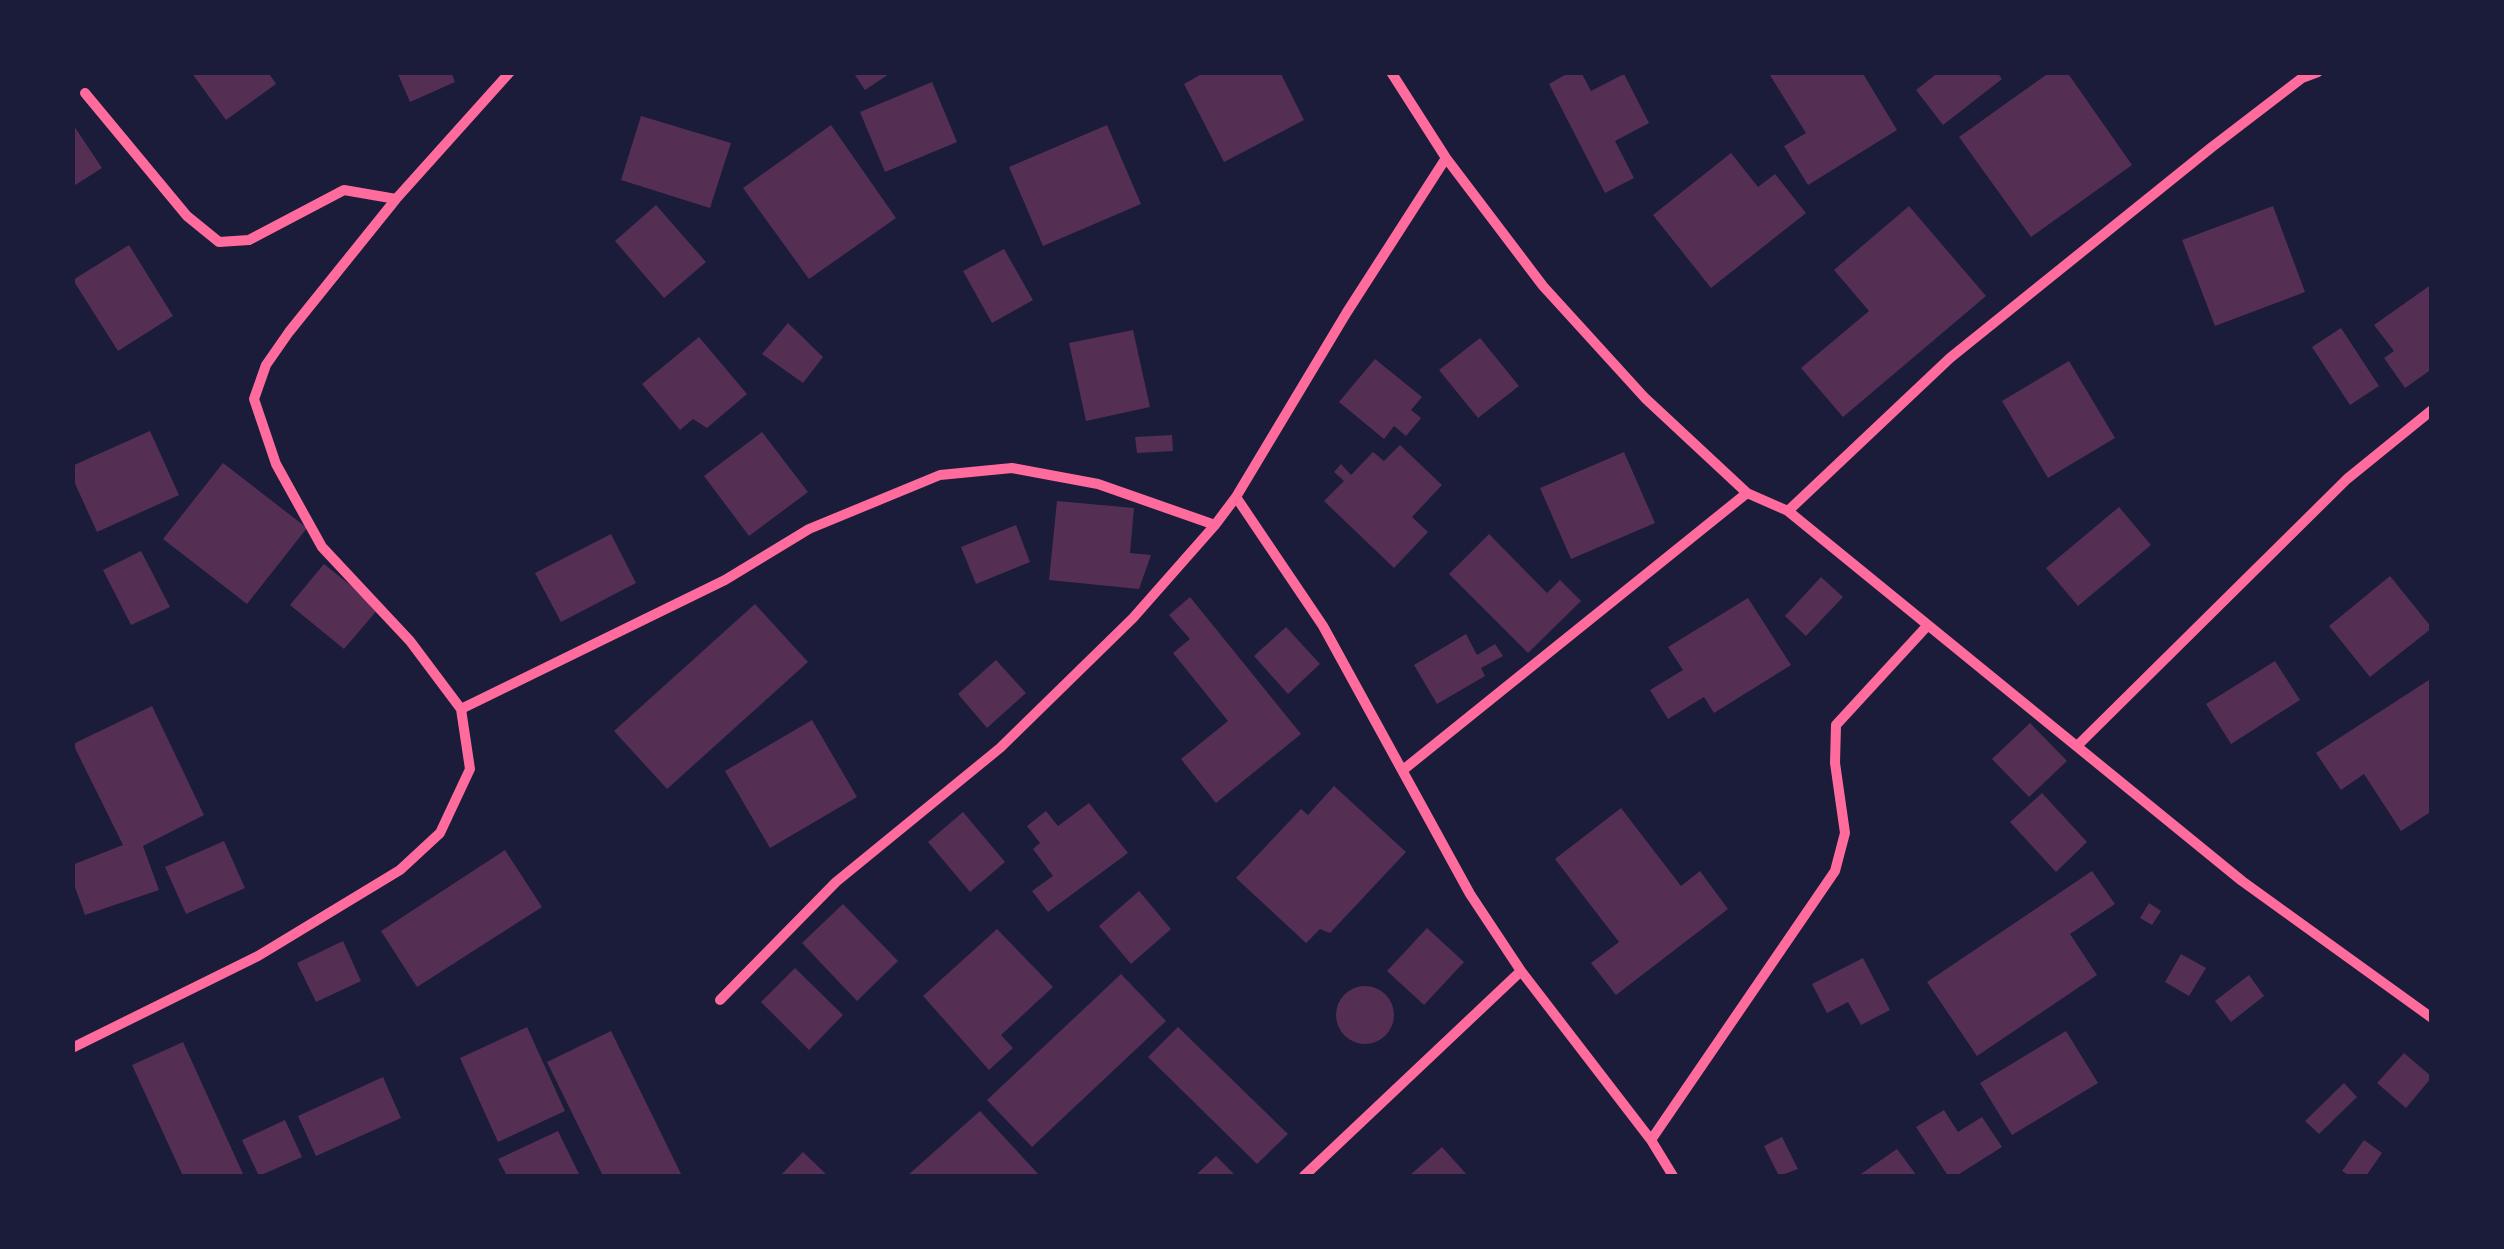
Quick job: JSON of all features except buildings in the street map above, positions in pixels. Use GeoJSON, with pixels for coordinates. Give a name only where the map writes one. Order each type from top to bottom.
{"type":"FeatureCollection","features":[{"type":"Feature","properties":{"kind":"street"},"geometry":{"type":"LineString","coordinates":[[74,1046],[258,956],[400,870],[440,834],[470,769],[461,709],[410,641],[322,547],[276,464],[254,399],[266,365],[289,332],[396,199],[510,72]]}},
{"type":"Feature","properties":{"kind":"street"},"geometry":{"type":"LineString","coordinates":[[1390,72],[1446,158],[1555,300],[1645,398],[1747,493],[1788,512],[2242,881],[2432,1018]]}},
{"type":"Feature","properties":{"kind":"street"},"geometry":{"type":"LineString","coordinates":[[1788,512],[1950,358],[2212,147],[2302,78],[2318,72]]}},
{"type":"Feature","properties":{"kind":"street"},"geometry":{"type":"LineString","coordinates":[[85,93],[187,216],[219,242],[249,240],[344,190],[396,199]]}},
{"type":"Feature","properties":{"kind":"street"},"geometry":{"type":"LineString","coordinates":[[720,1000],[836,882],[1000,748],[1132,618],[1215,525],[1446,158]]}},
{"type":"Feature","properties":{"kind":"street"},"geometry":{"type":"LineString","coordinates":[[2077,746],[2347,479],[2432,410]]}},
{"type":"Feature","properties":{"kind":"street"},"geometry":{"type":"LineString","coordinates":[[461,709],[725,580],[809,528],[940,475],[1012,468],[1098,484],[1215,525]]}},
{"type":"Feature","properties":{"kind":"street"},"geometry":{"type":"LineString","coordinates":[[1403,770],[1747,493]]}},
{"type":"Feature","properties":{"kind":"street"},"geometry":{"type":"LineString","coordinates":[[1236,497],[1323,626],[1470,894],[1520,971],[1651,1140],[1673,1176]]}},
{"type":"Feature","properties":{"kind":"street"},"geometry":{"type":"LineString","coordinates":[[1651,1140],[1835,871],[1845,833],[1835,763],[1836,725],[1928,626]]}},
{"type":"Feature","properties":{"kind":"street"},"geometry":{"type":"LineString","coordinates":[[1304,1176],[1520,971]]}}]}
